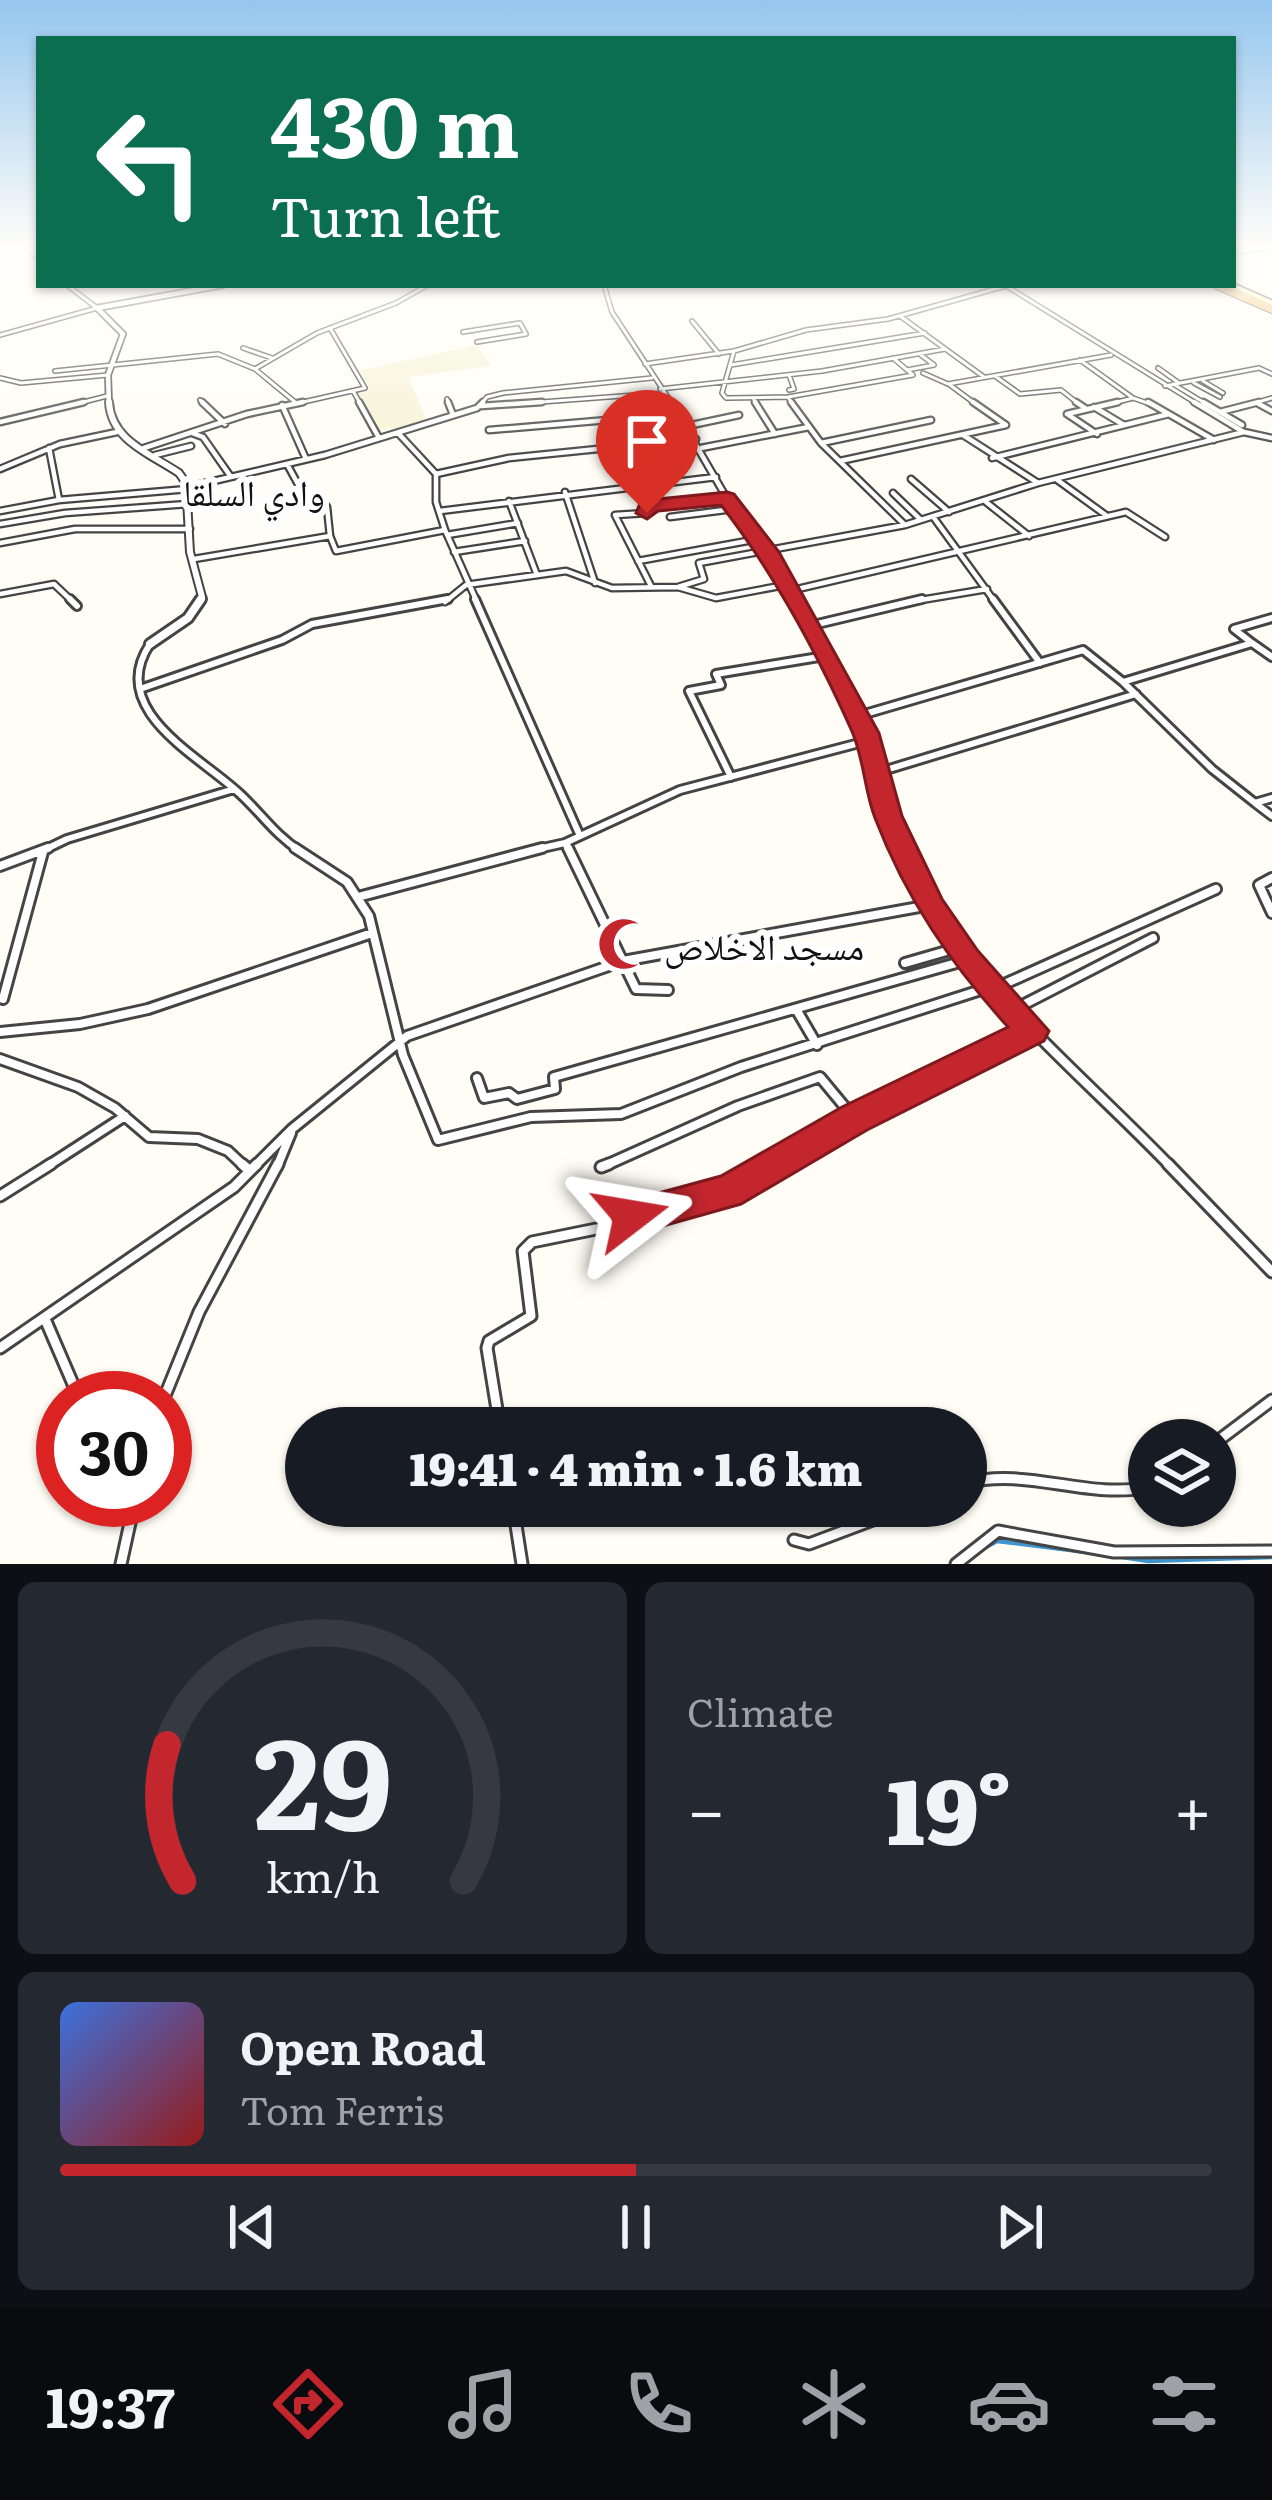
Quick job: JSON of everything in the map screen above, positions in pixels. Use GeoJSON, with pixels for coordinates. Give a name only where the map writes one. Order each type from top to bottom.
{"type":"FeatureCollection","features":[{"type":"Feature","properties":{"kind":"street"},"geometry":{"type":"LineString","coordinates":[[0,335],[54,320]]}},
{"type":"Feature","properties":{"kind":"street"},"geometry":{"type":"LineString","coordinates":[[109,320],[123,334],[108,375],[110,421],[117,432],[182,476],[188,488],[201,585],[200,603],[135,661],[140,689],[178,747],[234,789],[284,841],[350,884],[372,933],[400,1042],[427,1118],[442,1140],[531,1117],[620,1114],[904,1012],[990,988],[1216,889]]}},
{"type":"Feature","properties":{"kind":"street"},"geometry":{"type":"LineString","coordinates":[[255,369],[352,320]]}},
{"type":"Feature","properties":{"kind":"street"},"geometry":{"type":"LineString","coordinates":[[617,320],[698,443],[733,509],[769,552],[858,716],[888,816],[930,905],[957,948],[1011,1011],[1272,1272]]}},
{"type":"Feature","properties":{"kind":"street"},"geometry":{"type":"LineString","coordinates":[[645,364],[734,352],[815,328],[872,320]]}},
{"type":"Feature","properties":{"kind":"street"},"geometry":{"type":"LineString","coordinates":[[906,320],[985,378]]}},
{"type":"Feature","properties":{"kind":"street"},"geometry":{"type":"LineString","coordinates":[[1061,320],[1165,386],[1243,429],[1272,438]]}},
{"type":"Feature","properties":{"kind":"street"},"geometry":{"type":"LineString","coordinates":[[692,321],[719,354]]}},
{"type":"Feature","properties":{"kind":"street"},"geometry":{"type":"LineString","coordinates":[[463,332],[520,323],[526,334],[477,342]]}},
{"type":"Feature","properties":{"kind":"street"},"geometry":{"type":"LineString","coordinates":[[144,448],[295,402],[367,386],[330,328]]}},
{"type":"Feature","properties":{"kind":"street"},"geometry":{"type":"LineString","coordinates":[[815,328],[839,345]]}},
{"type":"Feature","properties":{"kind":"street"},"geometry":{"type":"LineString","coordinates":[[731,365],[925,334]]}},
{"type":"Feature","properties":{"kind":"street"},"geometry":{"type":"LineString","coordinates":[[244,348],[272,358]]}},
{"type":"Feature","properties":{"kind":"street"},"geometry":{"type":"LineString","coordinates":[[0,511],[59,500],[188,488],[306,459],[482,406],[661,391],[945,350]]}},
{"type":"Feature","properties":{"kind":"street"},"geometry":{"type":"LineString","coordinates":[[734,352],[725,382],[726,398],[913,375],[893,358]]}},
{"type":"Feature","properties":{"kind":"street"},"geometry":{"type":"LineString","coordinates":[[55,371],[218,354],[255,369],[295,402]]}},
{"type":"Feature","properties":{"kind":"street"},"geometry":{"type":"LineString","coordinates":[[907,370],[934,365],[919,354]]}},
{"type":"Feature","properties":{"kind":"street"},"geometry":{"type":"LineString","coordinates":[[948,384],[1114,354]]}},
{"type":"Feature","properties":{"kind":"street"},"geometry":{"type":"LineString","coordinates":[[788,357],[799,374]]}},
{"type":"Feature","properties":{"kind":"street"},"geometry":{"type":"LineString","coordinates":[[1080,360],[1133,398]]}},
{"type":"Feature","properties":{"kind":"street"},"geometry":{"type":"LineString","coordinates":[[1158,368],[1243,429]]}},
{"type":"Feature","properties":{"kind":"street"},"geometry":{"type":"LineString","coordinates":[[1165,386],[1259,368],[1272,374]]}},
{"type":"Feature","properties":{"kind":"street"},"geometry":{"type":"LineString","coordinates":[[840,460],[1006,425],[948,384],[922,373]]}},
{"type":"Feature","properties":{"kind":"street"},"geometry":{"type":"LineString","coordinates":[[0,378],[21,383],[108,375]]}},
{"type":"Feature","properties":{"kind":"street"},"geometry":{"type":"LineString","coordinates":[[789,375],[794,389],[789,393]]}},
{"type":"Feature","properties":{"kind":"street"},"geometry":{"type":"LineString","coordinates":[[995,376],[1020,394],[1061,390],[1085,408]]}},
{"type":"Feature","properties":{"kind":"street"},"geometry":{"type":"LineString","coordinates":[[482,406],[487,398],[522,389],[654,378]]}},
{"type":"Feature","properties":{"kind":"street"},"geometry":{"type":"LineString","coordinates":[[1191,381],[1222,395],[1199,379]]}},
{"type":"Feature","properties":{"kind":"street"},"geometry":{"type":"LineString","coordinates":[[352,391],[379,438]]}},
{"type":"Feature","properties":{"kind":"street"},"geometry":{"type":"LineString","coordinates":[[789,393],[821,443],[905,525]]}},
{"type":"Feature","properties":{"kind":"street"},"geometry":{"type":"LineString","coordinates":[[0,422],[107,396]]}},
{"type":"Feature","properties":{"kind":"street"},"geometry":{"type":"LineString","coordinates":[[753,398],[775,434]]}},
{"type":"Feature","properties":{"kind":"street"},"geometry":{"type":"LineString","coordinates":[[1098,435],[1067,414],[1142,398],[1214,440]]}},
{"type":"Feature","properties":{"kind":"street"},"geometry":{"type":"LineString","coordinates":[[1220,412],[1272,398]]}},
{"type":"Feature","properties":{"kind":"street"},"geometry":{"type":"LineString","coordinates":[[446,399],[453,415]]}},
{"type":"Feature","properties":{"kind":"street"},"geometry":{"type":"LineString","coordinates":[[200,400],[225,424]]}},
{"type":"Feature","properties":{"kind":"street"},"geometry":{"type":"LineString","coordinates":[[1256,403],[1272,411]]}},
{"type":"Feature","properties":{"kind":"street"},"geometry":{"type":"LineString","coordinates":[[282,406],[306,459]]}},
{"type":"Feature","properties":{"kind":"street"},"geometry":{"type":"LineString","coordinates":[[1094,406],[1127,426]]}},
{"type":"Feature","properties":{"kind":"street"},"geometry":{"type":"LineString","coordinates":[[489,430],[678,414]]}},
{"type":"Feature","properties":{"kind":"street"},"geometry":{"type":"LineString","coordinates":[[687,426],[739,415]]}},
{"type":"Feature","properties":{"kind":"street"},"geometry":{"type":"LineString","coordinates":[[992,458],[1169,415]]}},
{"type":"Feature","properties":{"kind":"street"},"geometry":{"type":"LineString","coordinates":[[821,443],[932,420]]}},
{"type":"Feature","properties":{"kind":"street"},"geometry":{"type":"LineString","coordinates":[[436,474],[509,458],[698,443],[809,428]]}},
{"type":"Feature","properties":{"kind":"street"},"geometry":{"type":"LineString","coordinates":[[679,587],[704,579],[699,563],[934,518],[1038,484],[1243,429]]}},
{"type":"Feature","properties":{"kind":"street"},"geometry":{"type":"LineString","coordinates":[[0,469],[50,448],[117,432]]}},
{"type":"Feature","properties":{"kind":"street"},"geometry":{"type":"LineString","coordinates":[[192,433],[203,437],[231,477]]}},
{"type":"Feature","properties":{"kind":"street"},"geometry":{"type":"LineString","coordinates":[[398,433],[436,474],[439,511],[466,586],[580,836]]}},
{"type":"Feature","properties":{"kind":"street"},"geometry":{"type":"LineString","coordinates":[[963,435],[1038,484]]}},
{"type":"Feature","properties":{"kind":"street"},"geometry":{"type":"LineString","coordinates":[[155,455],[191,446]]}},
{"type":"Feature","properties":{"kind":"street"},"geometry":{"type":"LineString","coordinates":[[50,448],[59,500]]}},
{"type":"Feature","properties":{"kind":"street"},"geometry":{"type":"LineString","coordinates":[[287,464],[306,499],[321,498],[328,507],[336,551],[518,524]]}},
{"type":"Feature","properties":{"kind":"street"},"geometry":{"type":"LineString","coordinates":[[439,511],[716,477]]}},
{"type":"Feature","properties":{"kind":"street"},"geometry":{"type":"LineString","coordinates":[[911,479],[952,513]]}},
{"type":"Feature","properties":{"kind":"street"},"geometry":{"type":"LineString","coordinates":[[1056,479],[1109,518]]}},
{"type":"Feature","properties":{"kind":"street"},"geometry":{"type":"LineString","coordinates":[[641,484],[647,513],[615,515],[651,586]]}},
{"type":"Feature","properties":{"kind":"street"},"geometry":{"type":"LineString","coordinates":[[566,492],[595,583]]}},
{"type":"Feature","properties":{"kind":"street"},"geometry":{"type":"LineString","coordinates":[[892,493],[921,520]]}},
{"type":"Feature","properties":{"kind":"street"},"geometry":{"type":"LineString","coordinates":[[648,506],[727,499]]}},
{"type":"Feature","properties":{"kind":"street"},"geometry":{"type":"LineString","coordinates":[[509,501],[537,575]]}},
{"type":"Feature","properties":{"kind":"street"},"geometry":{"type":"LineString","coordinates":[[986,502],[1029,536]]}},
{"type":"Feature","properties":{"kind":"street"},"geometry":{"type":"LineString","coordinates":[[0,524],[65,513],[188,504]]}},
{"type":"Feature","properties":{"kind":"street"},"geometry":{"type":"LineString","coordinates":[[670,518],[733,509]]}},
{"type":"Feature","properties":{"kind":"street"},"geometry":{"type":"LineString","coordinates":[[140,689],[282,640],[311,624],[444,603],[457,588],[537,575],[572,571],[612,588],[679,587],[716,598],[962,552],[1126,512],[1165,537]]}},
{"type":"Feature","properties":{"kind":"street"},"geometry":{"type":"LineString","coordinates":[[934,518],[1040,663]]}},
{"type":"Feature","properties":{"kind":"street"},"geometry":{"type":"LineString","coordinates":[[0,543],[75,529],[190,529]]}},
{"type":"Feature","properties":{"kind":"street"},"geometry":{"type":"LineString","coordinates":[[194,559],[330,536]]}},
{"type":"Feature","properties":{"kind":"street"},"geometry":{"type":"LineString","coordinates":[[638,561],[758,539]]}},
{"type":"Feature","properties":{"kind":"street"},"geometry":{"type":"LineString","coordinates":[[454,552],[525,542]]}},
{"type":"Feature","properties":{"kind":"street"},"geometry":{"type":"LineString","coordinates":[[0,594],[53,584],[76,605]]}},
{"type":"Feature","properties":{"kind":"street"},"geometry":{"type":"LineString","coordinates":[[809,626],[946,593],[987,589]]}},
{"type":"Feature","properties":{"kind":"street"},"geometry":{"type":"LineString","coordinates":[[1272,618],[1234,629],[1272,657]]}},
{"type":"Feature","properties":{"kind":"street"},"geometry":{"type":"LineString","coordinates":[[1123,682],[1252,644]]}},
{"type":"Feature","properties":{"kind":"street"},"geometry":{"type":"LineString","coordinates":[[858,716],[1084,650],[1212,769],[1272,816]]}},
{"type":"Feature","properties":{"kind":"street"},"geometry":{"type":"LineString","coordinates":[[731,777],[689,691],[721,685],[716,674],[825,656]]}},
{"type":"Feature","properties":{"kind":"street"},"geometry":{"type":"LineString","coordinates":[[876,772],[1136,694]]}},
{"type":"Feature","properties":{"kind":"street"},"geometry":{"type":"LineString","coordinates":[[358,897],[566,843],[624,819],[647,802],[867,742]]}},
{"type":"Feature","properties":{"kind":"street"},"geometry":{"type":"LineString","coordinates":[[0,866],[68,838],[234,789]]}},
{"type":"Feature","properties":{"kind":"street"},"geometry":{"type":"LineString","coordinates":[[1255,802],[1272,798]]}},
{"type":"Feature","properties":{"kind":"street"},"geometry":{"type":"LineString","coordinates":[[566,843],[636,988],[655,993],[668,990]]}},
{"type":"Feature","properties":{"kind":"street"},"geometry":{"type":"LineString","coordinates":[[1,1001],[43,851]]}},
{"type":"Feature","properties":{"kind":"street"},"geometry":{"type":"LineString","coordinates":[[1272,878],[1259,885],[1272,913]]}},
{"type":"Feature","properties":{"kind":"street"},"geometry":{"type":"LineString","coordinates":[[0,1348],[234,1187],[292,1129],[400,1042],[478,1008],[623,961],[930,905]]}},
{"type":"Feature","properties":{"kind":"street"},"geometry":{"type":"LineString","coordinates":[[0,1032],[80,1024],[148,1009],[372,933]]}},
{"type":"Feature","properties":{"kind":"street"},"geometry":{"type":"LineString","coordinates":[[1011,1011],[1153,938]]}},
{"type":"Feature","properties":{"kind":"street"},"geometry":{"type":"LineString","coordinates":[[905,963],[957,948]]}},
{"type":"Feature","properties":{"kind":"street"},"geometry":{"type":"LineString","coordinates":[[477,1078],[484,1098],[531,1097],[555,1089],[554,1077],[967,960]]}},
{"type":"Feature","properties":{"kind":"street"},"geometry":{"type":"LineString","coordinates":[[796,1009],[818,1045]]}},
{"type":"Feature","properties":{"kind":"street"},"geometry":{"type":"LineString","coordinates":[[497,1407],[487,1348],[489,1341],[531,1316],[534,1306],[522,1270],[523,1251],[532,1242],[728,1192],[854,1118],[1033,1031]]}},
{"type":"Feature","properties":{"kind":"street"},"geometry":{"type":"LineString","coordinates":[[0,1059],[78,1087],[149,1137],[209,1143],[228,1151],[249,1170]]}},
{"type":"Feature","properties":{"kind":"street"},"geometry":{"type":"LineString","coordinates":[[601,1167],[738,1106],[820,1077],[854,1118]]}},
{"type":"Feature","properties":{"kind":"street"},"geometry":{"type":"LineString","coordinates":[[0,1196],[125,1116]]}},
{"type":"Feature","properties":{"kind":"street"},"geometry":{"type":"LineString","coordinates":[[175,1371],[199,1312],[264,1196],[292,1129]]}},
{"type":"Feature","properties":{"kind":"street"},"geometry":{"type":"LineString","coordinates":[[45,1318],[68,1371]]}},
{"type":"Feature","properties":{"kind":"street"},"geometry":{"type":"LineString","coordinates":[[1236,1428],[1272,1400]]}},
{"type":"Feature","properties":{"kind":"street"},"geometry":{"type":"LineString","coordinates":[[987,1476],[997,1473],[1114,1495],[1128,1491]]}},
{"type":"Feature","properties":{"kind":"street"},"geometry":{"type":"LineString","coordinates":[[121,1564],[129,1527]]}},
{"type":"Feature","properties":{"kind":"street"},"geometry":{"type":"LineString","coordinates":[[516,1527],[522,1564]]}},
{"type":"Feature","properties":{"kind":"street"},"geometry":{"type":"LineString","coordinates":[[794,1540],[809,1544],[856,1527]]}},
{"type":"Feature","properties":{"kind":"street"},"geometry":{"type":"LineString","coordinates":[[956,1564],[998,1531],[1114,1552],[1272,1551]]}},
{"type":"Feature","properties":{"kind":"shaded area"},"geometry":{"type":"Polygon","coordinates":[[[476,345],[491,366],[408,377],[427,421],[395,432],[389,427],[377,431],[357,392],[370,388],[359,371],[476,345]]]}},
{"type":"Feature","properties":{"kind":"waterway","name":"وادي السلقا"},"geometry":{"type":"LineString","coordinates":[[986,1547],[997,1541],[1094,1553]]}},
{"type":"Feature","properties":{"kind":"waterway","name":"وادي السلقا"},"geometry":{"type":"LineString","coordinates":[[1116,1556],[1148,1561],[1272,1557]]}},
{"type":"Feature","properties":{"kind":"place","name":"مسجد الاخلاص"},"geometry":{"type":"Point","coordinates":[624,944]}},
{"type":"Feature","properties":{"kind":"district","name":"وادي السلقا"},"geometry":{"type":"Point","coordinates":[254,490]}},
{"type":"Feature","properties":{"kind":"route"},"geometry":{"type":"LineString","coordinates":[[631,1216],[728,1192],[854,1118],[1033,1031],[989,987],[930,905],[888,816],[866,733],[769,552],[727,499],[648,506],[647,513]]}}]}
